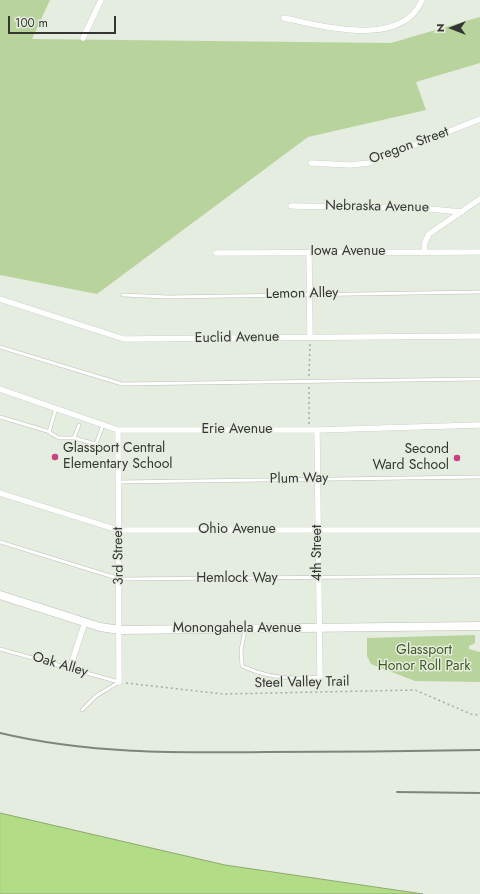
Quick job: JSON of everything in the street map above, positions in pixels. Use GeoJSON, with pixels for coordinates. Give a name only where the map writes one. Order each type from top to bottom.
{"type":"FeatureCollection","features":[{"type":"Feature","properties":{"kind":"main road","name":"Monongahela Avenue"},"geometry":{"type":"LineString","coordinates":[[0,595],[85,622],[120,630],[480,626]]}},
{"type":"Feature","properties":{"kind":"street"},"geometry":{"type":"LineString","coordinates":[[83,38],[101,0]]}},
{"type":"Feature","properties":{"kind":"street"},"geometry":{"type":"LineString","coordinates":[[284,18],[352,32],[389,29],[410,16],[422,0]]}},
{"type":"Feature","properties":{"kind":"street","name":"Oregon Street"},"geometry":{"type":"LineString","coordinates":[[311,163],[350,165],[369,163],[480,119]]}},
{"type":"Feature","properties":{"kind":"street"},"geometry":{"type":"LineString","coordinates":[[424,252],[425,242],[429,234],[480,199]]}},
{"type":"Feature","properties":{"kind":"street","name":"Nebraska Avenue"},"geometry":{"type":"LineString","coordinates":[[291,206],[418,208],[462,212]]}},
{"type":"Feature","properties":{"kind":"street"},"geometry":{"type":"LineString","coordinates":[[309,252],[310,337]]}},
{"type":"Feature","properties":{"kind":"street","name":"Iowa Avenue"},"geometry":{"type":"LineString","coordinates":[[216,253],[480,252]]}},
{"type":"Feature","properties":{"kind":"street","name":"Euclid Avenue"},"geometry":{"type":"LineString","coordinates":[[0,299],[124,339],[480,336]]}},
{"type":"Feature","properties":{"kind":"street","name":"Erie Avenue"},"geometry":{"type":"LineString","coordinates":[[0,389],[118,430],[317,430],[480,425]]}},
{"type":"Feature","properties":{"kind":"street","name":"3rd Street"},"geometry":{"type":"LineString","coordinates":[[118,430],[118,530],[120,579],[119,682]]}},
{"type":"Feature","properties":{"kind":"street","name":"4th Street"},"geometry":{"type":"LineString","coordinates":[[317,430],[320,677]]}},
{"type":"Feature","properties":{"kind":"street","name":"Ohio Avenue"},"geometry":{"type":"LineString","coordinates":[[0,493],[118,530],[480,530]]}},
{"type":"Feature","properties":{"kind":"street"},"geometry":{"type":"LineString","coordinates":[[70,668],[85,622]]}},
{"type":"Feature","properties":{"kind":"lane","name":"Lemon Alley"},"geometry":{"type":"LineString","coordinates":[[123,295],[168,297],[480,292]]}},
{"type":"Feature","properties":{"kind":"lane"},"geometry":{"type":"LineString","coordinates":[[0,347],[122,384],[480,379]]}},
{"type":"Feature","properties":{"kind":"lane"},"geometry":{"type":"LineString","coordinates":[[49,432],[56,408]]}},
{"type":"Feature","properties":{"kind":"lane"},"geometry":{"type":"LineString","coordinates":[[0,417],[49,432],[59,438],[74,438],[96,444],[103,424]]}},
{"type":"Feature","properties":{"kind":"lane"},"geometry":{"type":"LineString","coordinates":[[74,438],[79,425]]}},
{"type":"Feature","properties":{"kind":"lane","name":"Plum Way"},"geometry":{"type":"LineString","coordinates":[[118,482],[480,477]]}},
{"type":"Feature","properties":{"kind":"lane","name":"Hemlock Way"},"geometry":{"type":"LineString","coordinates":[[0,542],[120,579],[480,576]]}},
{"type":"Feature","properties":{"kind":"lane"},"geometry":{"type":"LineString","coordinates":[[245,628],[241,650],[242,666],[258,674],[278,678],[304,679],[320,677]]}},
{"type":"Feature","properties":{"kind":"lane","name":"Oak Alley"},"geometry":{"type":"LineString","coordinates":[[0,649],[119,682]]}},
{"type":"Feature","properties":{"kind":"lane"},"geometry":{"type":"LineString","coordinates":[[82,710],[96,696],[119,682]]}},
{"type":"Feature","properties":{"kind":"path","name":"Steel Valley Trail"},"geometry":{"type":"LineString","coordinates":[[119,682],[223,694],[415,690],[471,714],[480,715]]}},
{"type":"Feature","properties":{"kind":"green space"},"geometry":{"type":"Polygon","coordinates":[[[0,0],[50,0],[32,39],[391,43],[480,17],[480,63],[416,82],[426,110],[308,137],[97,294],[0,275],[0,0]]]}},
{"type":"Feature","properties":{"kind":"green space","name":"Glassport Honor Roll Park"},"geometry":{"type":"Polygon","coordinates":[[[475,635],[475,643],[469,646],[469,649],[480,652],[480,682],[415,681],[371,664],[367,656],[367,638],[475,635]]]}},
{"type":"Feature","properties":{"kind":"shaded area"},"geometry":{"type":"Polygon","coordinates":[[[0,813],[225,865],[423,894],[0,894],[0,813]]]}},
{"type":"Feature","properties":{"kind":"railway"},"geometry":{"type":"LineString","coordinates":[[0,733],[66,745],[132,751],[319,752],[480,750]]}},
{"type":"Feature","properties":{"kind":"railway"},"geometry":{"type":"LineString","coordinates":[[397,792],[480,793]]}},
{"type":"Feature","properties":{"kind":"place","name":"Glassport Central Elementary School"},"geometry":{"type":"Point","coordinates":[55,457]}},
{"type":"Feature","properties":{"kind":"place","name":"Second Ward School"},"geometry":{"type":"Point","coordinates":[457,458]}}]}
